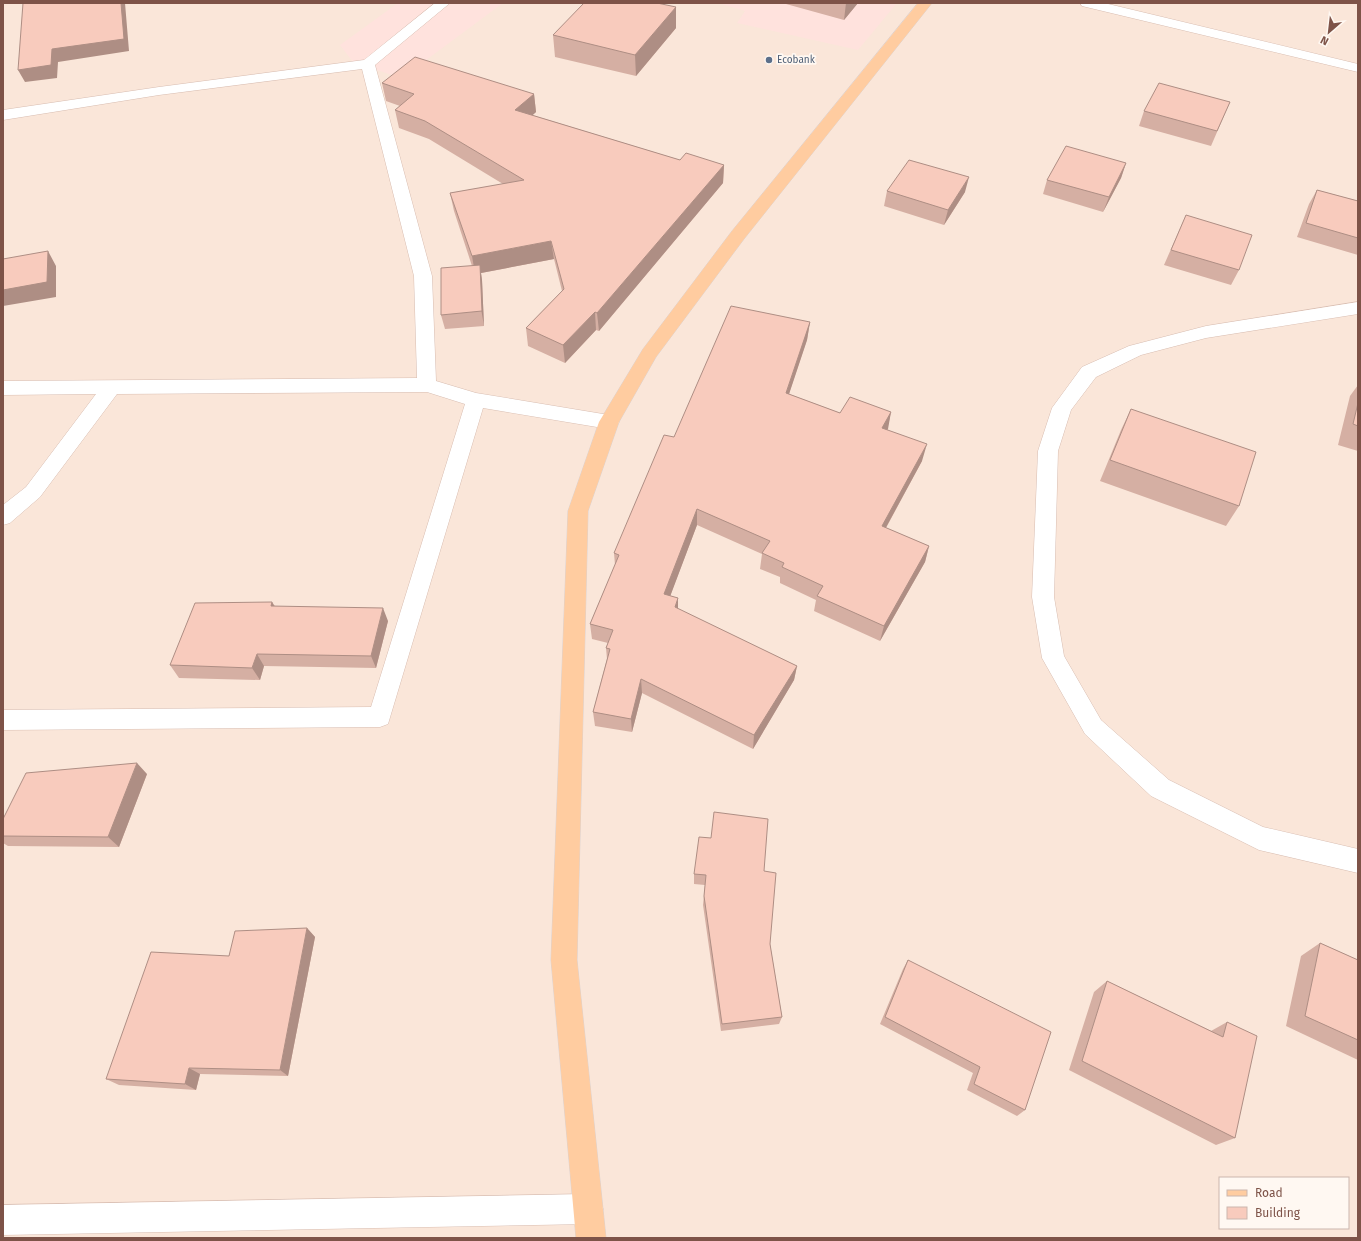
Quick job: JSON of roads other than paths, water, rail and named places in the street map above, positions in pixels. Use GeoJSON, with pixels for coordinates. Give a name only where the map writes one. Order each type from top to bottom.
{"type":"FeatureCollection","features":[{"type":"Feature","properties":{"kind":"main road"},"geometry":{"type":"LineString","coordinates":[[591,1238],[564,960],[578,512],[609,422],[649,353],[738,236],[925,3]]}},
{"type":"Feature","properties":{"kind":"street"},"geometry":{"type":"LineString","coordinates":[[3,115],[159,91],[368,64],[443,3]]}},
{"type":"Feature","properties":{"kind":"street"},"geometry":{"type":"LineString","coordinates":[[1087,3],[1358,68]]}},
{"type":"Feature","properties":{"kind":"street"},"geometry":{"type":"LineString","coordinates":[[368,64],[423,276],[427,385]]}},
{"type":"Feature","properties":{"kind":"street"},"geometry":{"type":"LineString","coordinates":[[1358,308],[1206,332],[1134,350],[1089,372],[1062,408],[1048,450],[1043,597],[1052,658],[1092,727],[1160,788],[1259,838],[1358,861]]}},
{"type":"Feature","properties":{"kind":"street"},"geometry":{"type":"LineString","coordinates":[[3,388],[427,385],[476,400],[609,422]]}},
{"type":"Feature","properties":{"kind":"street"},"geometry":{"type":"LineString","coordinates":[[3,517],[33,492],[112,387]]}},
{"type":"Feature","properties":{"kind":"street"},"geometry":{"type":"LineString","coordinates":[[3,720],[380,717],[476,400]]}},
{"type":"Feature","properties":{"kind":"street"},"geometry":{"type":"LineString","coordinates":[[3,1220],[588,1209]]}},
{"type":"Feature","properties":{"kind":"place","name":"Ecobank"},"geometry":{"type":"Point","coordinates":[769,60]}}]}
